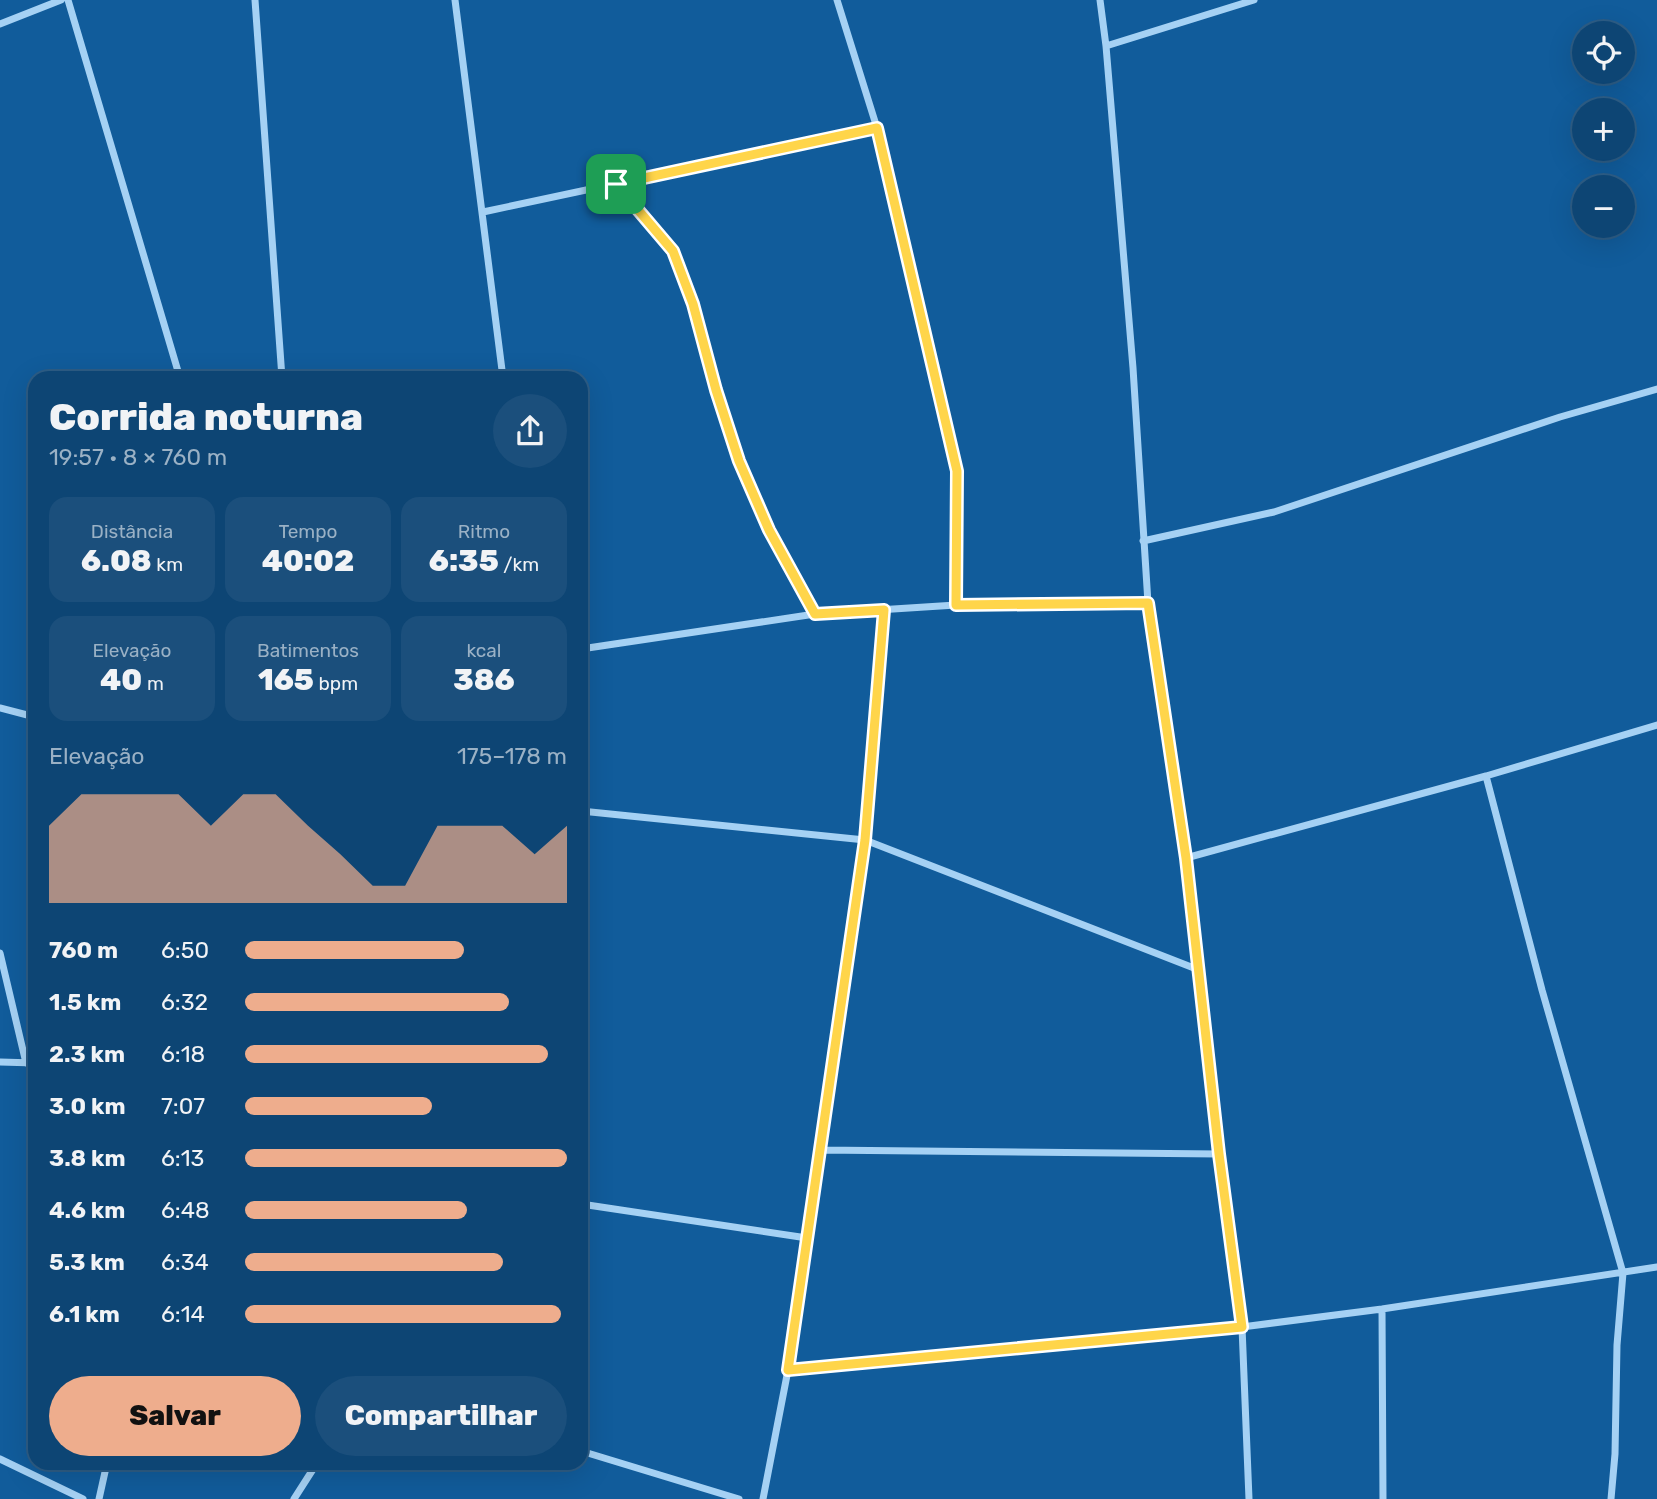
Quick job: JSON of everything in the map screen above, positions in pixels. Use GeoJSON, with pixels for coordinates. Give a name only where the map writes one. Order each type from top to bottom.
{"type":"FeatureCollection","features":[{"type":"Feature","properties":{"kind":"street"},"geometry":{"type":"LineString","coordinates":[[0,24],[61,0]]}},
{"type":"Feature","properties":{"kind":"street"},"geometry":{"type":"LineString","coordinates":[[68,0],[178,371]]}},
{"type":"Feature","properties":{"kind":"street"},"geometry":{"type":"LineString","coordinates":[[255,0],[282,371]]}},
{"type":"Feature","properties":{"kind":"street"},"geometry":{"type":"LineString","coordinates":[[455,0],[502,371]]}},
{"type":"Feature","properties":{"kind":"street"},"geometry":{"type":"LineString","coordinates":[[837,0],[877,128],[957,471],[956,605]]}},
{"type":"Feature","properties":{"kind":"street"},"geometry":{"type":"LineString","coordinates":[[1100,0],[1133,368],[1148,603],[1186,858],[1219,1154],[1242,1327],[1248,1499]]}},
{"type":"Feature","properties":{"kind":"street"},"geometry":{"type":"LineString","coordinates":[[1106,46],[1254,0]]}},
{"type":"Feature","properties":{"kind":"street"},"geometry":{"type":"LineString","coordinates":[[483,212],[877,128]]}},
{"type":"Feature","properties":{"kind":"street"},"geometry":{"type":"LineString","coordinates":[[616,184],[673,251],[693,304],[716,390],[739,461],[769,530],[815,614]]}},
{"type":"Feature","properties":{"kind":"street"},"geometry":{"type":"LineString","coordinates":[[1143,541],[1273,512],[1560,417],[1657,389]]}},
{"type":"Feature","properties":{"kind":"street"},"geometry":{"type":"LineString","coordinates":[[588,648],[815,614],[956,605],[1148,603]]}},
{"type":"Feature","properties":{"kind":"street"},"geometry":{"type":"LineString","coordinates":[[763,1499],[788,1370],[865,840],[884,610]]}},
{"type":"Feature","properties":{"kind":"street"},"geometry":{"type":"LineString","coordinates":[[0,708],[28,714]]}},
{"type":"Feature","properties":{"kind":"street"},"geometry":{"type":"LineString","coordinates":[[1186,858],[1486,776],[1657,725]]}},
{"type":"Feature","properties":{"kind":"street"},"geometry":{"type":"LineString","coordinates":[[1486,776],[1542,990],[1623,1273],[1617,1345],[1615,1454],[1611,1499]]}},
{"type":"Feature","properties":{"kind":"street"},"geometry":{"type":"LineString","coordinates":[[588,812],[865,840],[1199,970]]}},
{"type":"Feature","properties":{"kind":"street"},"geometry":{"type":"LineString","coordinates":[[0,953],[28,1052]]}},
{"type":"Feature","properties":{"kind":"street"},"geometry":{"type":"LineString","coordinates":[[0,1062],[28,1063]]}},
{"type":"Feature","properties":{"kind":"street"},"geometry":{"type":"LineString","coordinates":[[820,1150],[1219,1154]]}},
{"type":"Feature","properties":{"kind":"street"},"geometry":{"type":"LineString","coordinates":[[588,1205],[807,1238]]}},
{"type":"Feature","properties":{"kind":"street"},"geometry":{"type":"LineString","coordinates":[[788,1370],[1242,1327],[1382,1309],[1657,1267]]}},
{"type":"Feature","properties":{"kind":"street"},"geometry":{"type":"LineString","coordinates":[[1382,1309],[1383,1499]]}},
{"type":"Feature","properties":{"kind":"street"},"geometry":{"type":"LineString","coordinates":[[588,1453],[739,1499]]}},
{"type":"Feature","properties":{"kind":"street"},"geometry":{"type":"LineString","coordinates":[[0,1459],[83,1499]]}},
{"type":"Feature","properties":{"kind":"street"},"geometry":{"type":"LineString","coordinates":[[99,1499],[105,1470]]}},
{"type":"Feature","properties":{"kind":"street"},"geometry":{"type":"LineString","coordinates":[[294,1499],[313,1470]]}},
{"type":"Feature","properties":{"kind":"route"},"geometry":{"type":"LineString","coordinates":[[877,128],[957,471],[956,605],[1148,603],[1186,858],[1219,1154],[1242,1327],[788,1370],[865,840],[884,610],[815,614],[769,530],[739,461],[716,390],[693,304],[673,251],[616,184],[877,128]]}}]}
